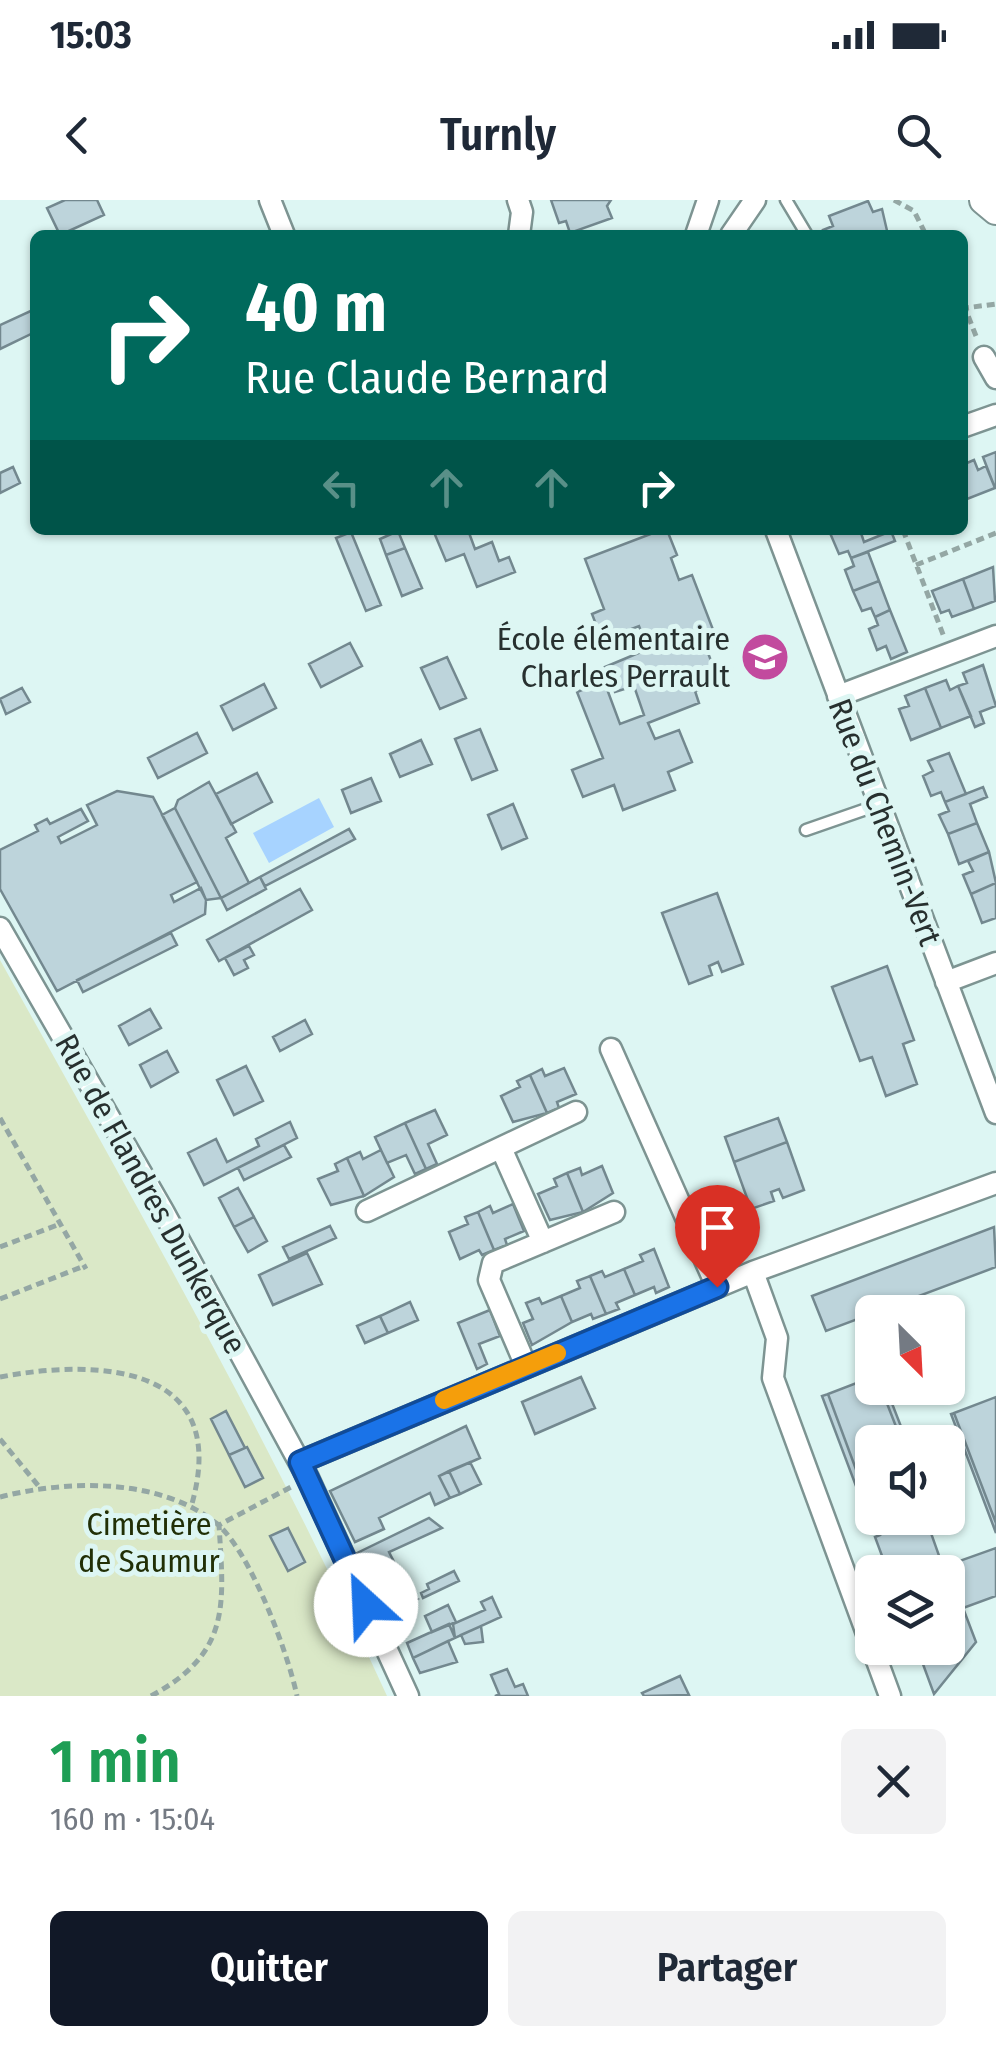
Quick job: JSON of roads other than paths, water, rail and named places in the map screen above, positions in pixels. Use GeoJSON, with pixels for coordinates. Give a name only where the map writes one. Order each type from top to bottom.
{"type":"FeatureCollection","features":[{"type":"Feature","properties":{"kind":"main road"},"geometry":{"type":"LineString","coordinates":[[984,200],[996,210]]}},
{"type":"Feature","properties":{"kind":"street"},"geometry":{"type":"LineString","coordinates":[[270,200],[282,230]]}},
{"type":"Feature","properties":{"kind":"street"},"geometry":{"type":"LineString","coordinates":[[518,200],[522,212],[520,230]]}},
{"type":"Feature","properties":{"kind":"street"},"geometry":{"type":"LineString","coordinates":[[698,230],[708,200]]}},
{"type":"Feature","properties":{"kind":"street"},"geometry":{"type":"LineString","coordinates":[[735,230],[755,200]]}},
{"type":"Feature","properties":{"kind":"street"},"geometry":{"type":"LineString","coordinates":[[984,357],[996,378]]}},
{"type":"Feature","properties":{"kind":"street"},"geometry":{"type":"LineString","coordinates":[[968,425],[996,414]]}},
{"type":"Feature","properties":{"kind":"street","name":"Rue du Chemin-Vert"},"geometry":{"type":"LineString","coordinates":[[778,535],[996,1113]]}},
{"type":"Feature","properties":{"kind":"street"},"geometry":{"type":"LineString","coordinates":[[838,696],[996,636]]}},
{"type":"Feature","properties":{"kind":"street","name":"Rue de Flandres Dunkerque"},"geometry":{"type":"LineString","coordinates":[[0,928],[163,1211],[304,1470],[408,1696]]}},
{"type":"Feature","properties":{"kind":"street"},"geometry":{"type":"LineString","coordinates":[[946,982],[996,963]]}},
{"type":"Feature","properties":{"kind":"street"},"geometry":{"type":"LineString","coordinates":[[610,1049],[717,1287]]}},
{"type":"Feature","properties":{"kind":"street"},"geometry":{"type":"LineString","coordinates":[[367,1211],[576,1112]]}},
{"type":"Feature","properties":{"kind":"street"},"geometry":{"type":"LineString","coordinates":[[501,1148],[544,1242]]}},
{"type":"Feature","properties":{"kind":"street"},"geometry":{"type":"LineString","coordinates":[[304,1470],[526,1366],[753,1272],[996,1183]]}},
{"type":"Feature","properties":{"kind":"street"},"geometry":{"type":"LineString","coordinates":[[526,1366],[489,1280],[493,1263],[614,1212]]}},
{"type":"Feature","properties":{"kind":"street"},"geometry":{"type":"LineString","coordinates":[[753,1272],[777,1338],[772,1378],[890,1696]]}},
{"type":"Feature","properties":{"kind":"lane"},"geometry":{"type":"LineString","coordinates":[[786,200],[804,230]]}},
{"type":"Feature","properties":{"kind":"lane"},"geometry":{"type":"LineString","coordinates":[[806,830],[878,805]]}},
{"type":"Feature","properties":{"kind":"water"},"geometry":{"type":"Polygon","coordinates":[[[319,798],[334,827],[269,863],[253,833],[319,798]]]}},
{"type":"Feature","properties":{"kind":"place","name":"École élémentaire Charles Perrault"},"geometry":{"type":"Point","coordinates":[765,657]}},
{"type":"Feature","properties":{"kind":"park label","name":"Cimetière de Saumur"},"geometry":{"type":"Point","coordinates":[149,1542]}}]}
